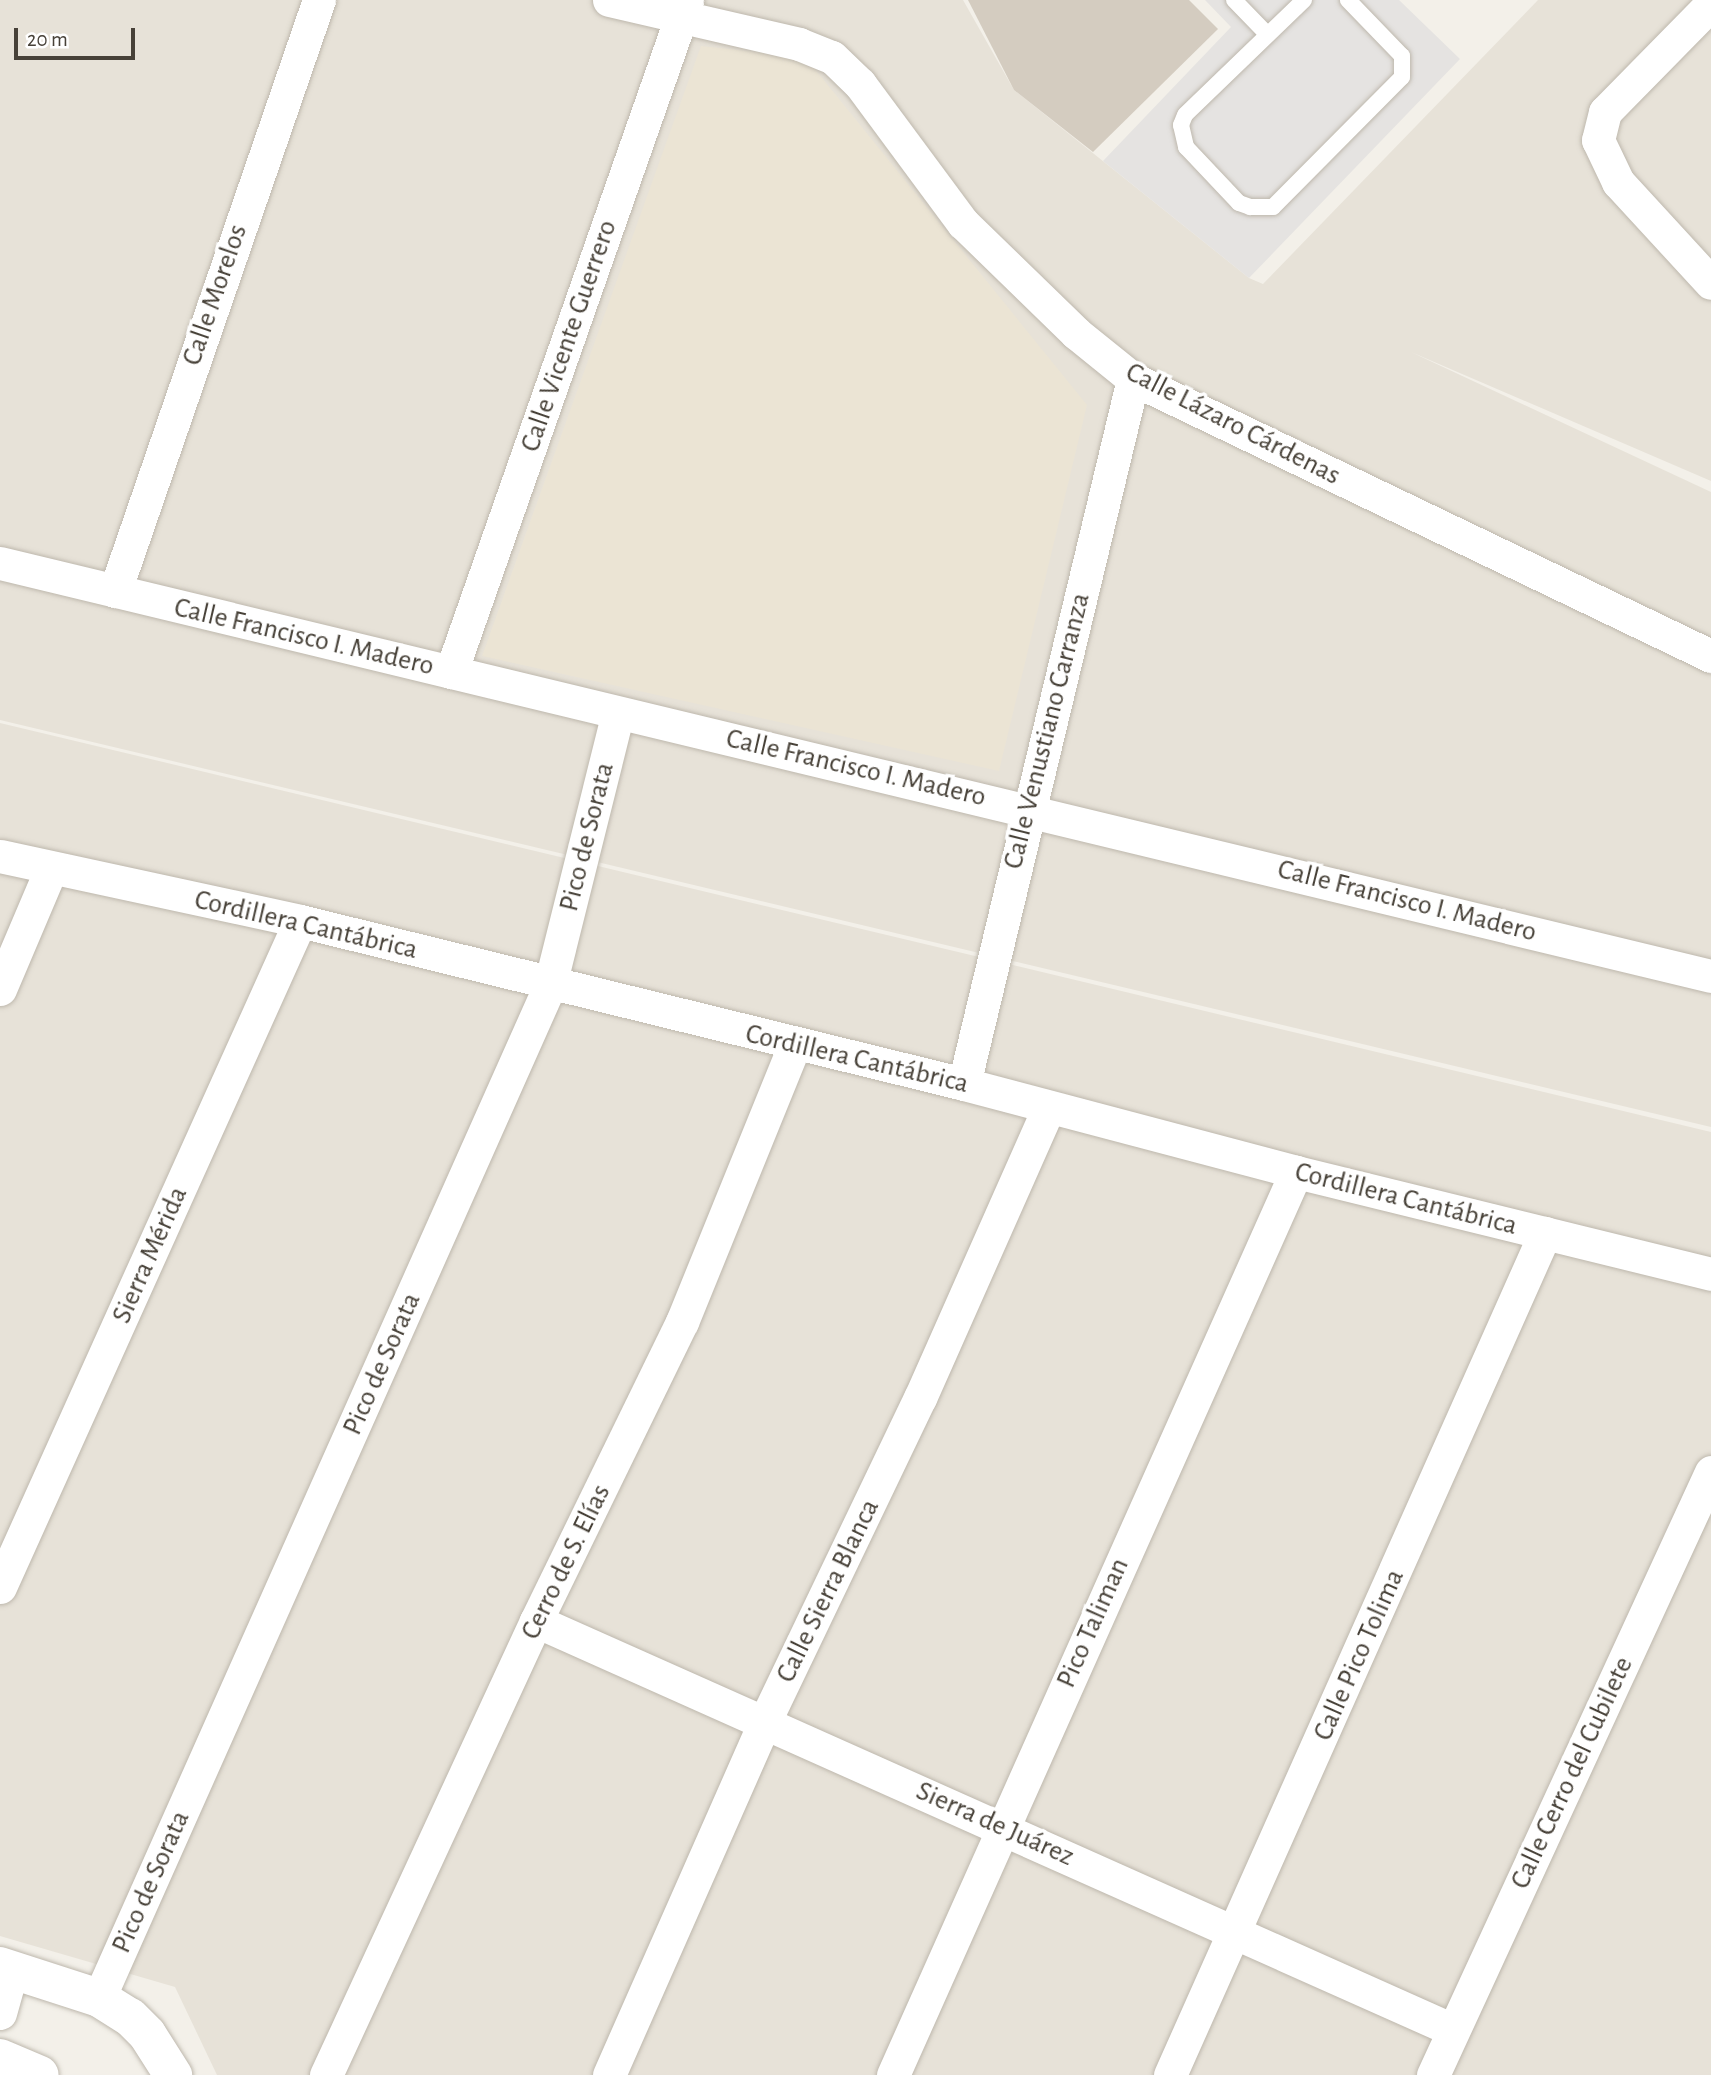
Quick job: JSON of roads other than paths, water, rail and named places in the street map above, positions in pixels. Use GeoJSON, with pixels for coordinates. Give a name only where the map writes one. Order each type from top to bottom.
{"type":"FeatureCollection","features":[{"type":"Feature","properties":{"kind":"street","name":"Calle Morelos"},"geometry":{"type":"LineString","coordinates":[[115,591],[319,0]]}},
{"type":"Feature","properties":{"kind":"street","name":"Calle Lázaro Cárdenas"},"geometry":{"type":"LineString","coordinates":[[608,0],[684,10],[799,44],[832,57],[860,84],[963,223],[1066,323],[1133,379],[1711,656]]}},
{"type":"Feature","properties":{"kind":"street"},"geometry":{"type":"LineString","coordinates":[[1711,4],[1605,112],[1598,140],[1618,182],[1711,284]]}},
{"type":"Feature","properties":{"kind":"street","name":"Calle Vicente Guerrero"},"geometry":{"type":"LineString","coordinates":[[450,672],[684,10]]}},
{"type":"Feature","properties":{"kind":"street","name":"Calle Venustiano Carranza"},"geometry":{"type":"LineString","coordinates":[[964,1083],[1133,379]]}},
{"type":"Feature","properties":{"kind":"street","name":"Calle Francisco I. Madero"},"geometry":{"type":"LineString","coordinates":[[0,563],[618,713],[1028,808],[1711,976]]}},
{"type":"Feature","properties":{"kind":"street","name":"Pico de Sorata"},"geometry":{"type":"LineString","coordinates":[[99,1998],[550,985],[618,713]]}},
{"type":"Feature","properties":{"kind":"street","name":"Cordillera Cantábrica"},"geometry":{"type":"LineString","coordinates":[[0,856],[300,921],[550,985],[964,1083],[1296,1172],[1711,1274]]}},
{"type":"Feature","properties":{"kind":"street"},"geometry":{"type":"LineString","coordinates":[[0,989],[51,869]]}},
{"type":"Feature","properties":{"kind":"street","name":"Sierra Mérida"},"geometry":{"type":"LineString","coordinates":[[0,1587],[300,921]]}},
{"type":"Feature","properties":{"kind":"street","name":"Cerro de S. Elías"},"geometry":{"type":"LineString","coordinates":[[326,2075],[536,1621],[682,1322],[795,1044]]}},
{"type":"Feature","properties":{"kind":"street","name":"Calle Sierra Blanca"},"geometry":{"type":"LineString","coordinates":[[608,2075],[764,1723],[920,1398],[1049,1107]]}},
{"type":"Feature","properties":{"kind":"street","name":"Pico Taliman"},"geometry":{"type":"LineString","coordinates":[[893,2075],[1296,1172]]}},
{"type":"Feature","properties":{"kind":"street","name":"Calle Pico Tolima"},"geometry":{"type":"LineString","coordinates":[[1170,2075],[1545,1233]]}},
{"type":"Feature","properties":{"kind":"street","name":"Calle Cerro del Cubilete"},"geometry":{"type":"LineString","coordinates":[[1433,2075],[1711,1472]]}},
{"type":"Feature","properties":{"kind":"street","name":"Sierra de Juárez"},"geometry":{"type":"LineString","coordinates":[[536,1621],[1235,1929],[1452,2029]]}},
{"type":"Feature","properties":{"kind":"street"},"geometry":{"type":"LineString","coordinates":[[0,2013],[6,1968],[99,1998],[147,2034],[173,2075]]}},
{"type":"Feature","properties":{"kind":"street"},"geometry":{"type":"LineString","coordinates":[[0,2059],[40,2075]]}},
{"type":"Feature","properties":{"kind":"lane"},"geometry":{"type":"LineString","coordinates":[[1234,0],[1267,34]]}},
{"type":"Feature","properties":{"kind":"lane"},"geometry":{"type":"LineString","coordinates":[[1304,0],[1185,115],[1181,125],[1186,147],[1230,194],[1239,203],[1261,210],[1273,207],[1402,77],[1402,56],[1348,0]]}}]}
